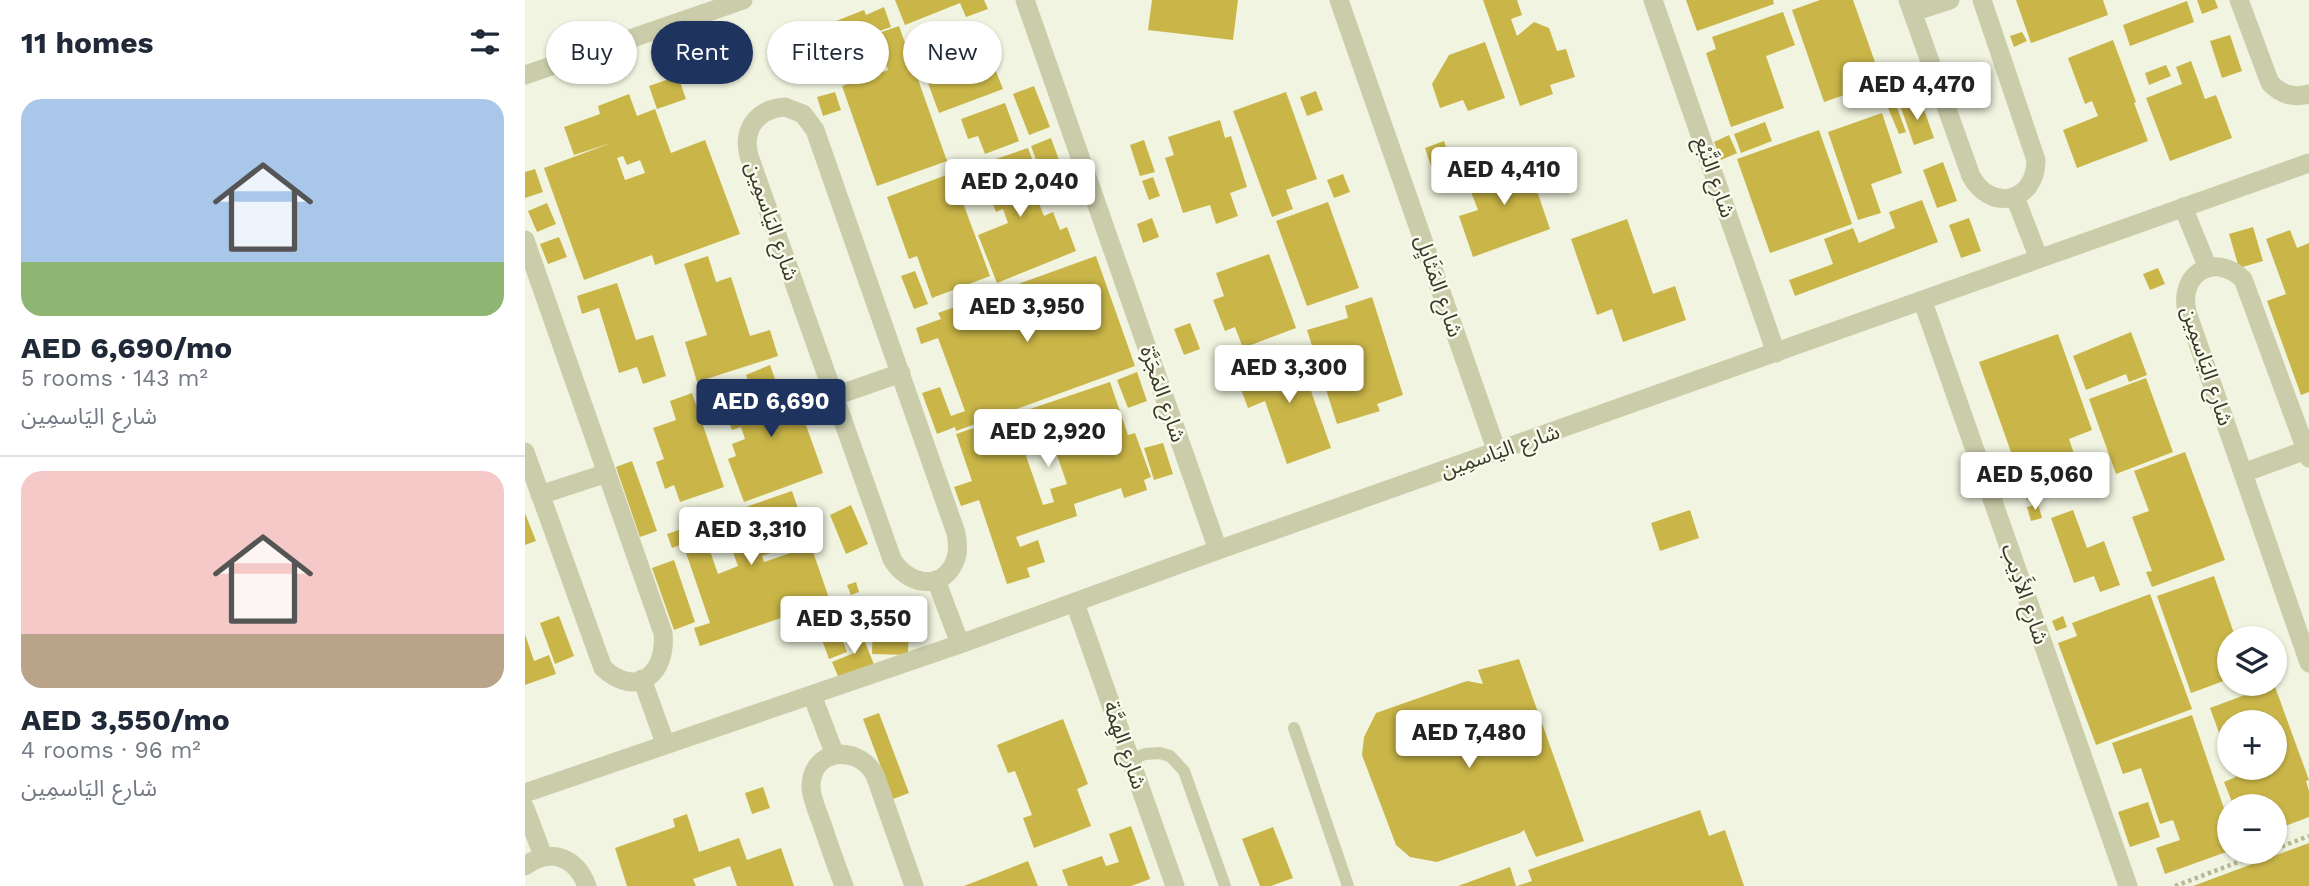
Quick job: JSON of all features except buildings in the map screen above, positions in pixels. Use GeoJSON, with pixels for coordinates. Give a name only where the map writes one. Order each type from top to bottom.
{"type":"FeatureCollection","features":[{"type":"Feature","properties":{"kind":"street"},"geometry":{"type":"LineString","coordinates":[[525,75],[743,0]]}},
{"type":"Feature","properties":{"kind":"street","name":"شارع المَجَرَّة"},"geometry":{"type":"LineString","coordinates":[[1025,0],[1218,550]]}},
{"type":"Feature","properties":{"kind":"street","name":"شارع المَثَايِل"},"geometry":{"type":"LineString","coordinates":[[1339,0],[1497,452]]}},
{"type":"Feature","properties":{"kind":"street","name":"شارع النَّبْع"},"geometry":{"type":"LineString","coordinates":[[1653,0],[1776,353]]}},
{"type":"Feature","properties":{"kind":"street"},"geometry":{"type":"LineString","coordinates":[[1950,0],[1911,6],[1976,186],[1993,198],[2015,197],[2023,193],[2034,178],[2035,150],[1982,0]]}},
{"type":"Feature","properties":{"kind":"street"},"geometry":{"type":"LineString","coordinates":[[2239,0],[2270,83],[2288,95],[2309,94]]}},
{"type":"Feature","properties":{"kind":"street","name":"شارع اليَاسمِين"},"geometry":{"type":"LineString","coordinates":[[774,108],[795,109],[811,121],[901,373],[957,533],[958,552],[955,561],[944,575],[926,582],[905,576],[898,569],[747,146],[751,126],[765,111],[774,108]]}},
{"type":"Feature","properties":{"kind":"street","name":"شارع اليَاسمِين"},"geometry":{"type":"LineString","coordinates":[[525,793],[960,644],[2309,163]]}},
{"type":"Feature","properties":{"kind":"street"},"geometry":{"type":"LineString","coordinates":[[2015,197],[2039,259]]}},
{"type":"Feature","properties":{"kind":"street"},"geometry":{"type":"LineString","coordinates":[[2183,207],[2208,268],[2228,268],[2243,279],[2248,288],[2308,454],[2243,473]]}},
{"type":"Feature","properties":{"kind":"street"},"geometry":{"type":"LineString","coordinates":[[525,240],[663,632],[662,661],[651,675],[632,682],[621,680],[603,668],[525,452]]}},
{"type":"Feature","properties":{"kind":"street","name":"شارع اليَاسمِين"},"geometry":{"type":"LineString","coordinates":[[2208,268],[2194,276],[2188,284],[2185,302],[2309,663]]}},
{"type":"Feature","properties":{"kind":"street","name":"شارع الأَدِيب"},"geometry":{"type":"LineString","coordinates":[[1923,302],[2128,886]]}},
{"type":"Feature","properties":{"kind":"street"},"geometry":{"type":"LineString","coordinates":[[835,397],[901,373]]}},
{"type":"Feature","properties":{"kind":"street"},"geometry":{"type":"LineString","coordinates":[[540,495],[607,473]]}},
{"type":"Feature","properties":{"kind":"street"},"geometry":{"type":"LineString","coordinates":[[936,580],[960,644]]}},
{"type":"Feature","properties":{"kind":"street","name":"شارع الهِمَّة"},"geometry":{"type":"LineString","coordinates":[[1075,603],[1175,886]]}},
{"type":"Feature","properties":{"kind":"street"},"geometry":{"type":"LineString","coordinates":[[642,679],[665,743]]}},
{"type":"Feature","properties":{"kind":"street"},"geometry":{"type":"LineString","coordinates":[[812,695],[835,755]]}},
{"type":"Feature","properties":{"kind":"street"},"geometry":{"type":"LineString","coordinates":[[844,886],[811,789],[815,771],[820,763],[846,753],[855,755],[870,766],[915,886]]}},
{"type":"Feature","properties":{"kind":"street"},"geometry":{"type":"LineString","coordinates":[[525,808],[543,856]]}},
{"type":"Feature","properties":{"kind":"street"},"geometry":{"type":"LineString","coordinates":[[525,866],[543,856],[553,855],[572,862],[587,886]]}},
{"type":"Feature","properties":{"kind":"lane"},"geometry":{"type":"LineString","coordinates":[[1294,728],[1348,886]]}},
{"type":"Feature","properties":{"kind":"lane"},"geometry":{"type":"LineString","coordinates":[[1130,760],[1145,754],[1160,753],[1170,756],[1184,771],[1225,886]]}},
{"type":"Feature","properties":{"kind":"path"},"geometry":{"type":"LineString","coordinates":[[2287,844],[2309,836]]}},
{"type":"Feature","properties":{"kind":"path"},"geometry":{"type":"LineString","coordinates":[[2175,886],[2233,864]]}}]}
